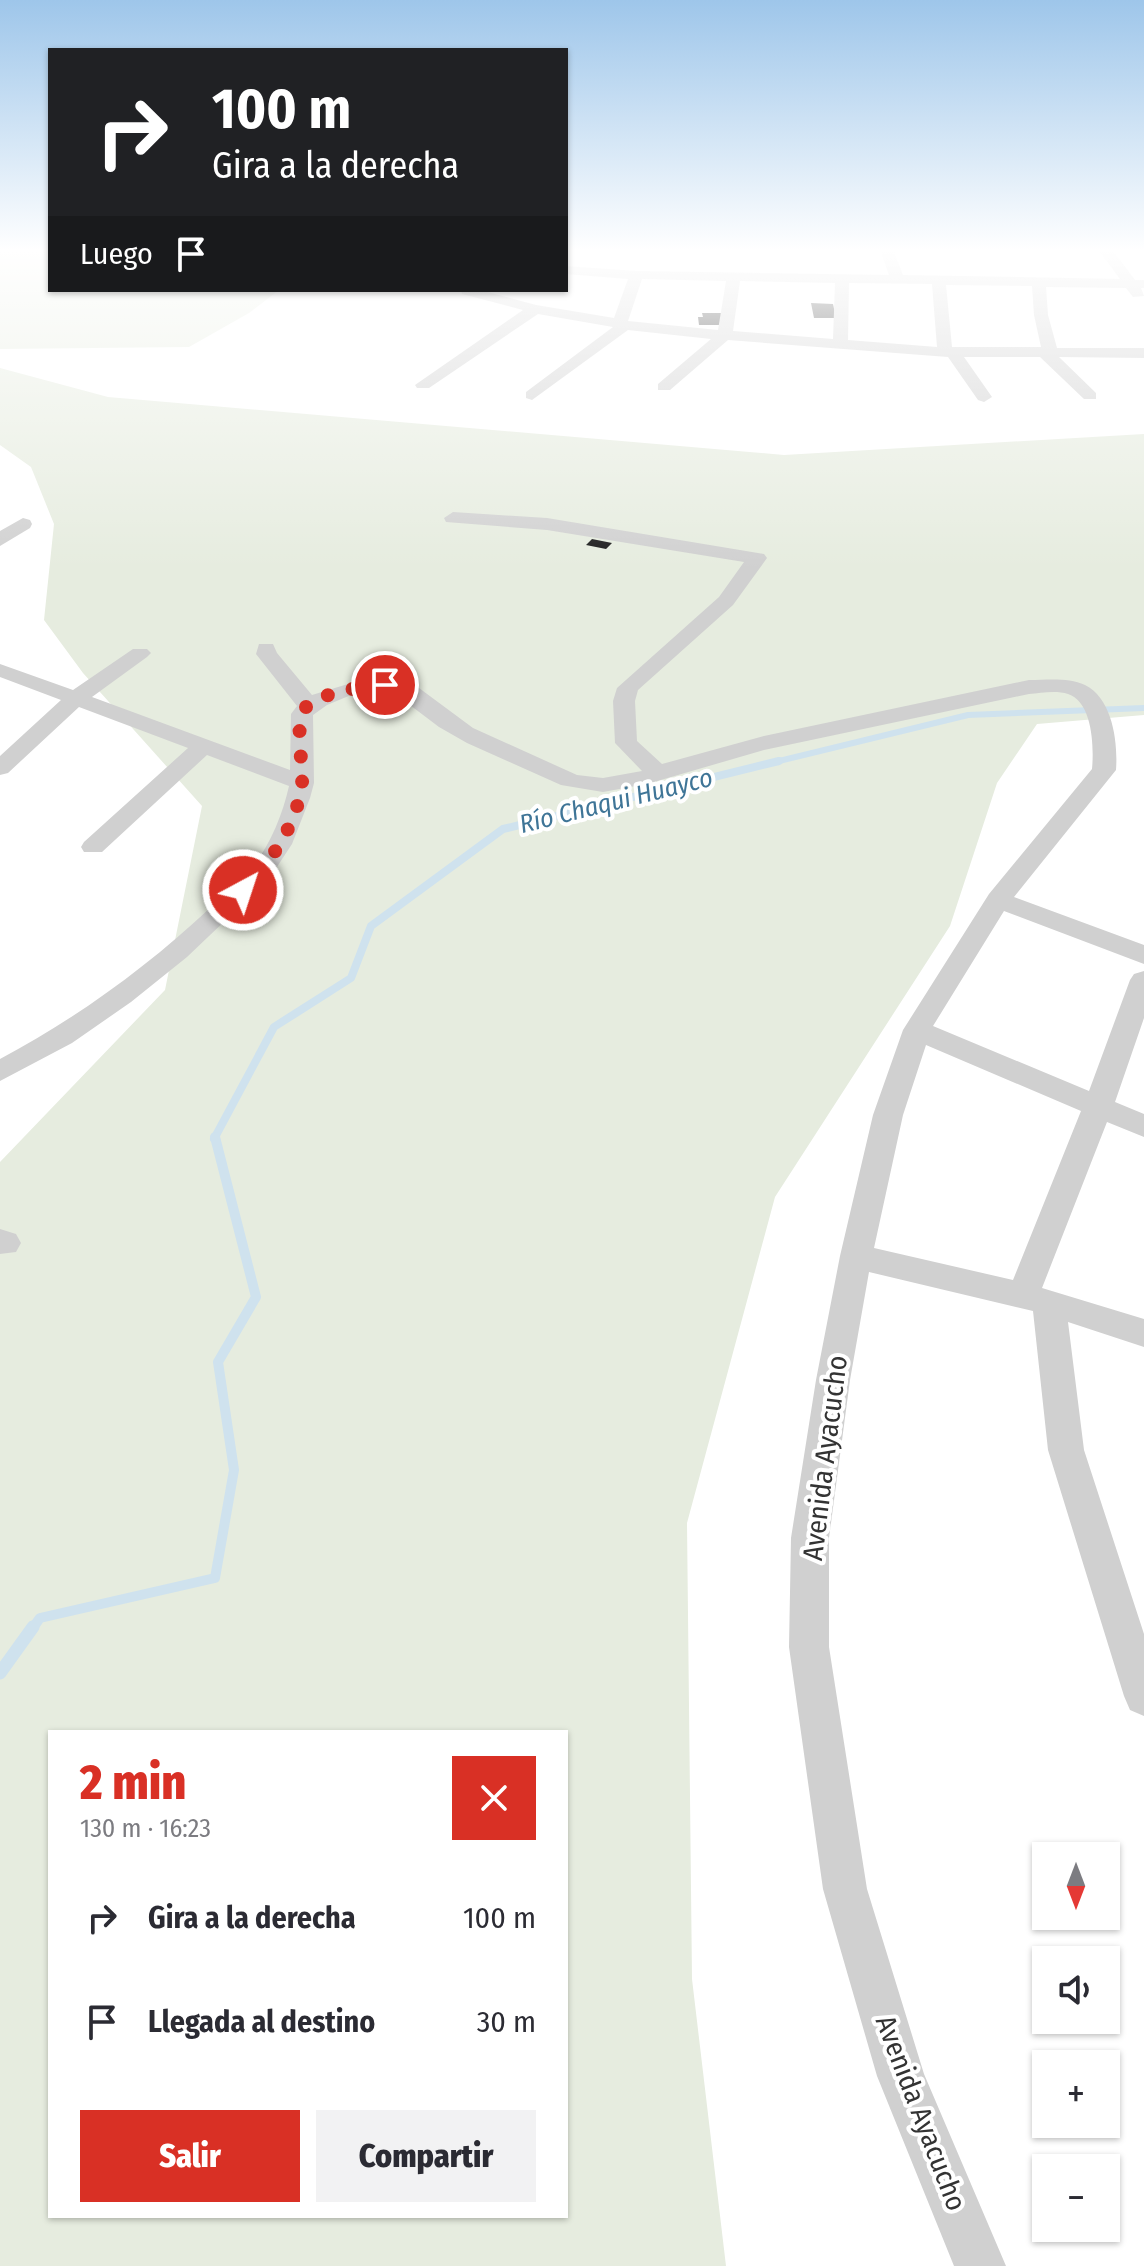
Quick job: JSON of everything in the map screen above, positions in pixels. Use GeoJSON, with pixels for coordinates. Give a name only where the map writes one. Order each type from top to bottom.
{"type":"FeatureCollection","features":[{"type":"Feature","properties":{"kind":"street"},"geometry":{"type":"LineString","coordinates":[[423,385],[463,358]]}},
{"type":"Feature","properties":{"kind":"street"},"geometry":{"type":"LineString","coordinates":[[532,395],[579,358]]}},
{"type":"Feature","properties":{"kind":"street"},"geometry":{"type":"LineString","coordinates":[[664,387],[698,358]]}},
{"type":"Feature","properties":{"kind":"street"},"geometry":{"type":"LineString","coordinates":[[953,358],[984,397]]}},
{"type":"Feature","properties":{"kind":"street"},"geometry":{"type":"LineString","coordinates":[[1053,358],[1090,396]]}},
{"type":"Feature","properties":{"kind":"street"},"geometry":{"type":"LineString","coordinates":[[453,518],[547,524],[757,558],[726,601],[628,688],[624,701],[626,743],[657,772]]}},
{"type":"Feature","properties":{"kind":"street"},"geometry":{"type":"LineString","coordinates":[[0,540],[23,524]]}},
{"type":"Feature","properties":{"kind":"street"},"geometry":{"type":"LineString","coordinates":[[266,648],[267,654],[308,705]]}},
{"type":"Feature","properties":{"kind":"street"},"geometry":{"type":"LineString","coordinates":[[0,768],[75,699],[140,653]]}},
{"type":"Feature","properties":{"kind":"street"},"geometry":{"type":"LineString","coordinates":[[0,670],[302,783]]}},
{"type":"Feature","properties":{"kind":"street"},"geometry":{"type":"LineString","coordinates":[[0,1071],[41,1051],[108,1004],[205,928],[263,871],[287,830],[302,783],[302,714],[308,705],[368,686],[399,687],[411,693],[448,724],[568,781],[605,784],[657,772]]}},
{"type":"Feature","properties":{"kind":"street","name":"Avenida Ayacucho"},"geometry":{"type":"LineString","coordinates":[[657,772],[726,752],[1029,687],[1067,687],[1081,692],[1094,712],[1107,749],[1104,770],[998,900],[917,1030],[888,1115],[856,1256],[833,1380],[810,1538],[809,1647],[845,1889],[901,2076],[980,2266]]}},
{"type":"Feature","properties":{"kind":"street"},"geometry":{"type":"LineString","coordinates":[[93,847],[203,747]]}},
{"type":"Feature","properties":{"kind":"street"},"geometry":{"type":"LineString","coordinates":[[998,900],[1144,955]]}},
{"type":"Feature","properties":{"kind":"street"},"geometry":{"type":"LineString","coordinates":[[1144,980],[1098,1107],[1036,1300],[1066,1450],[1144,1696]]}},
{"type":"Feature","properties":{"kind":"street"},"geometry":{"type":"LineString","coordinates":[[917,1030],[1144,1126]]}},
{"type":"Feature","properties":{"kind":"street"},"geometry":{"type":"LineString","coordinates":[[856,1256],[1036,1300],[1144,1333]]}},
{"type":"Feature","properties":{"kind":"shaded area"},"geometry":{"type":"Polygon","coordinates":[[[0,368],[108,397],[784,455],[1144,434],[1144,715],[1037,724],[997,783],[950,926],[775,1197],[687,1523],[692,1979],[726,2266],[0,2266],[0,1162],[165,990],[202,806],[83,673],[44,620],[54,524],[31,467],[0,445],[0,368]]]}},
{"type":"Feature","properties":{"kind":"building"},"geometry":{"type":"Polygon","coordinates":[[[592,539],[612,543],[606,549],[586,545],[592,539]]]}},
{"type":"Feature","properties":{"kind":"waterway","name":"Río Chaqui Huayco"},"geometry":{"type":"LineString","coordinates":[[771,763],[968,715],[1144,708]]}},
{"type":"Feature","properties":{"kind":"waterway","name":"Río Chaqui Huayco"},"geometry":{"type":"LineString","coordinates":[[215,1137],[274,1027],[351,978],[371,926],[503,829],[779,761]]}},
{"type":"Feature","properties":{"kind":"waterway","name":"Río Chaqui Huayco"},"geometry":{"type":"LineString","coordinates":[[32,1629],[40,1618],[215,1578],[234,1470],[218,1362],[256,1297],[215,1137]]}},
{"type":"Feature","properties":{"kind":"waterway","name":"Río Chaqui Huayco"},"geometry":{"type":"LineString","coordinates":[[0,1673],[33,1627]]}},
{"type":"Feature","properties":{"kind":"route"},"geometry":{"type":"LineString","coordinates":[[243,890],[263,871],[287,830],[298,800],[302,783],[302,714],[308,705],[354,689],[385,685]]}}]}
